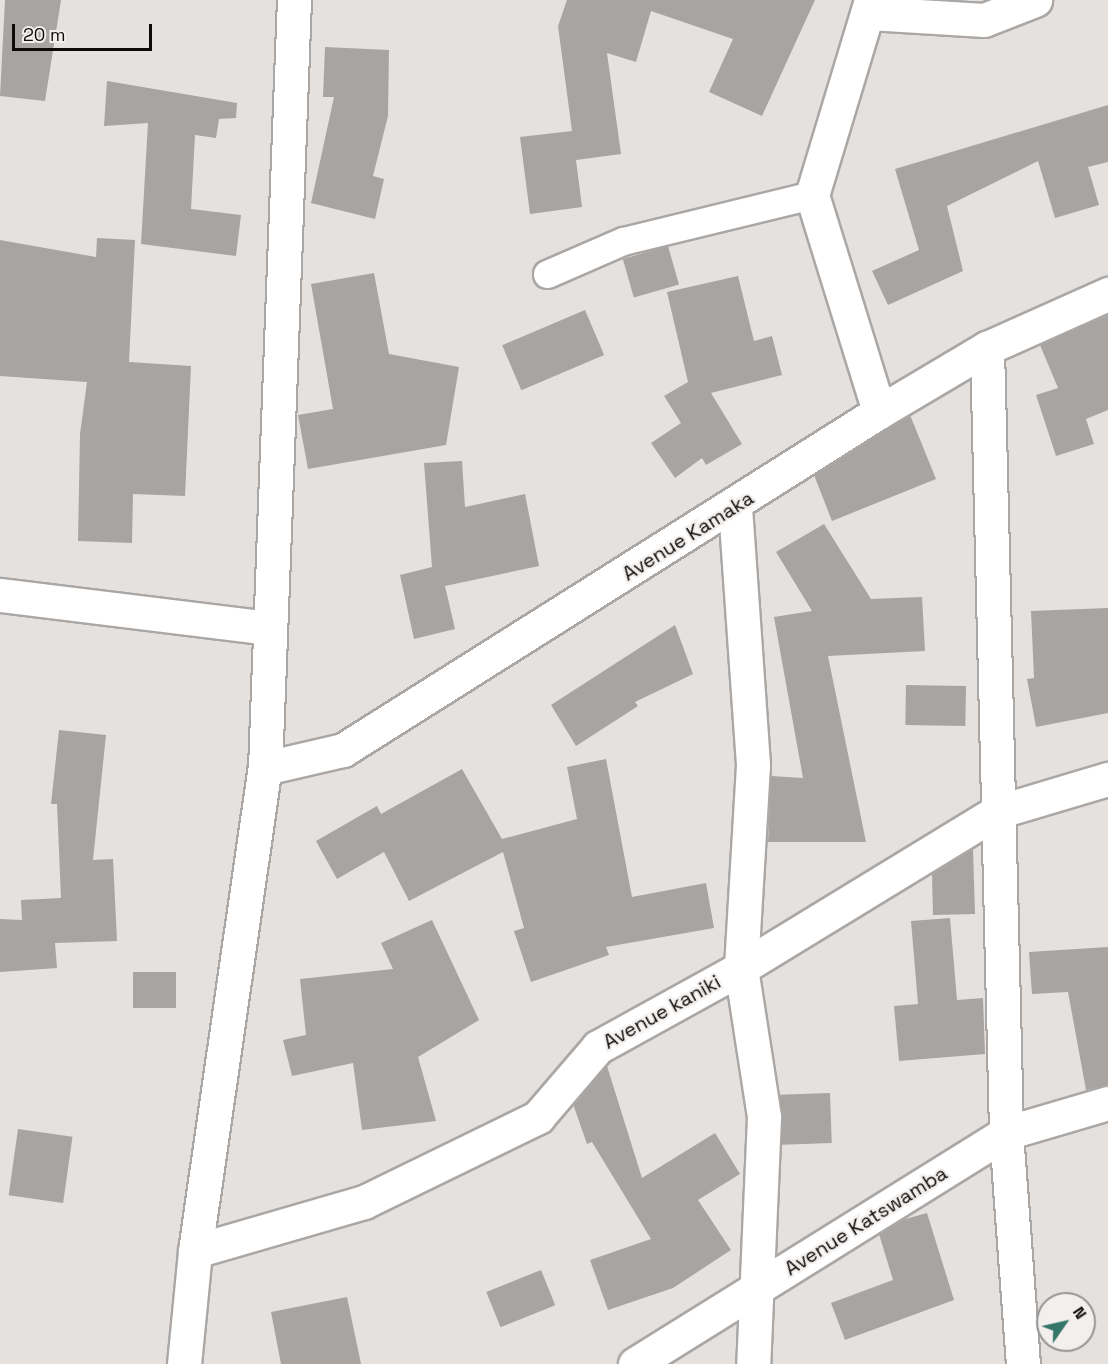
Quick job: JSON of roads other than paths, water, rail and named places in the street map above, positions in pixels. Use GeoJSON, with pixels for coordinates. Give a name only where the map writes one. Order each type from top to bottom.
{"type":"FeatureCollection","features":[{"type":"Feature","properties":{"kind":"street"},"geometry":{"type":"LineString","coordinates":[[184,1364],[195,1251],[265,768],[268,628],[294,0]]}},
{"type":"Feature","properties":{"kind":"street"},"geometry":{"type":"LineString","coordinates":[[879,412],[812,195],[870,7],[984,20],[1035,0]]}},
{"type":"Feature","properties":{"kind":"street","name":"Avenue Kamaka"},"geometry":{"type":"LineString","coordinates":[[265,768],[343,750],[735,507],[879,412],[987,348],[1108,294]]}},
{"type":"Feature","properties":{"kind":"street"},"geometry":{"type":"LineString","coordinates":[[987,348],[1005,1133],[1023,1364]]}},
{"type":"Feature","properties":{"kind":"street"},"geometry":{"type":"LineString","coordinates":[[735,507],[753,765],[741,968],[764,1117],[759,1287],[753,1364]]}},
{"type":"Feature","properties":{"kind":"street"},"geometry":{"type":"LineString","coordinates":[[0,595],[268,628]]}},
{"type":"Feature","properties":{"kind":"street","name":"Avenue kaniki"},"geometry":{"type":"LineString","coordinates":[[195,1251],[364,1202],[538,1117],[598,1047],[741,968],[997,812],[1108,779]]}},
{"type":"Feature","properties":{"kind":"street","name":"Avenue Katswamba"},"geometry":{"type":"LineString","coordinates":[[635,1364],[1005,1133],[1108,1103]]}},
{"type":"Feature","properties":{"kind":"lane"},"geometry":{"type":"LineString","coordinates":[[547,274],[623,241],[812,195]]}}]}
